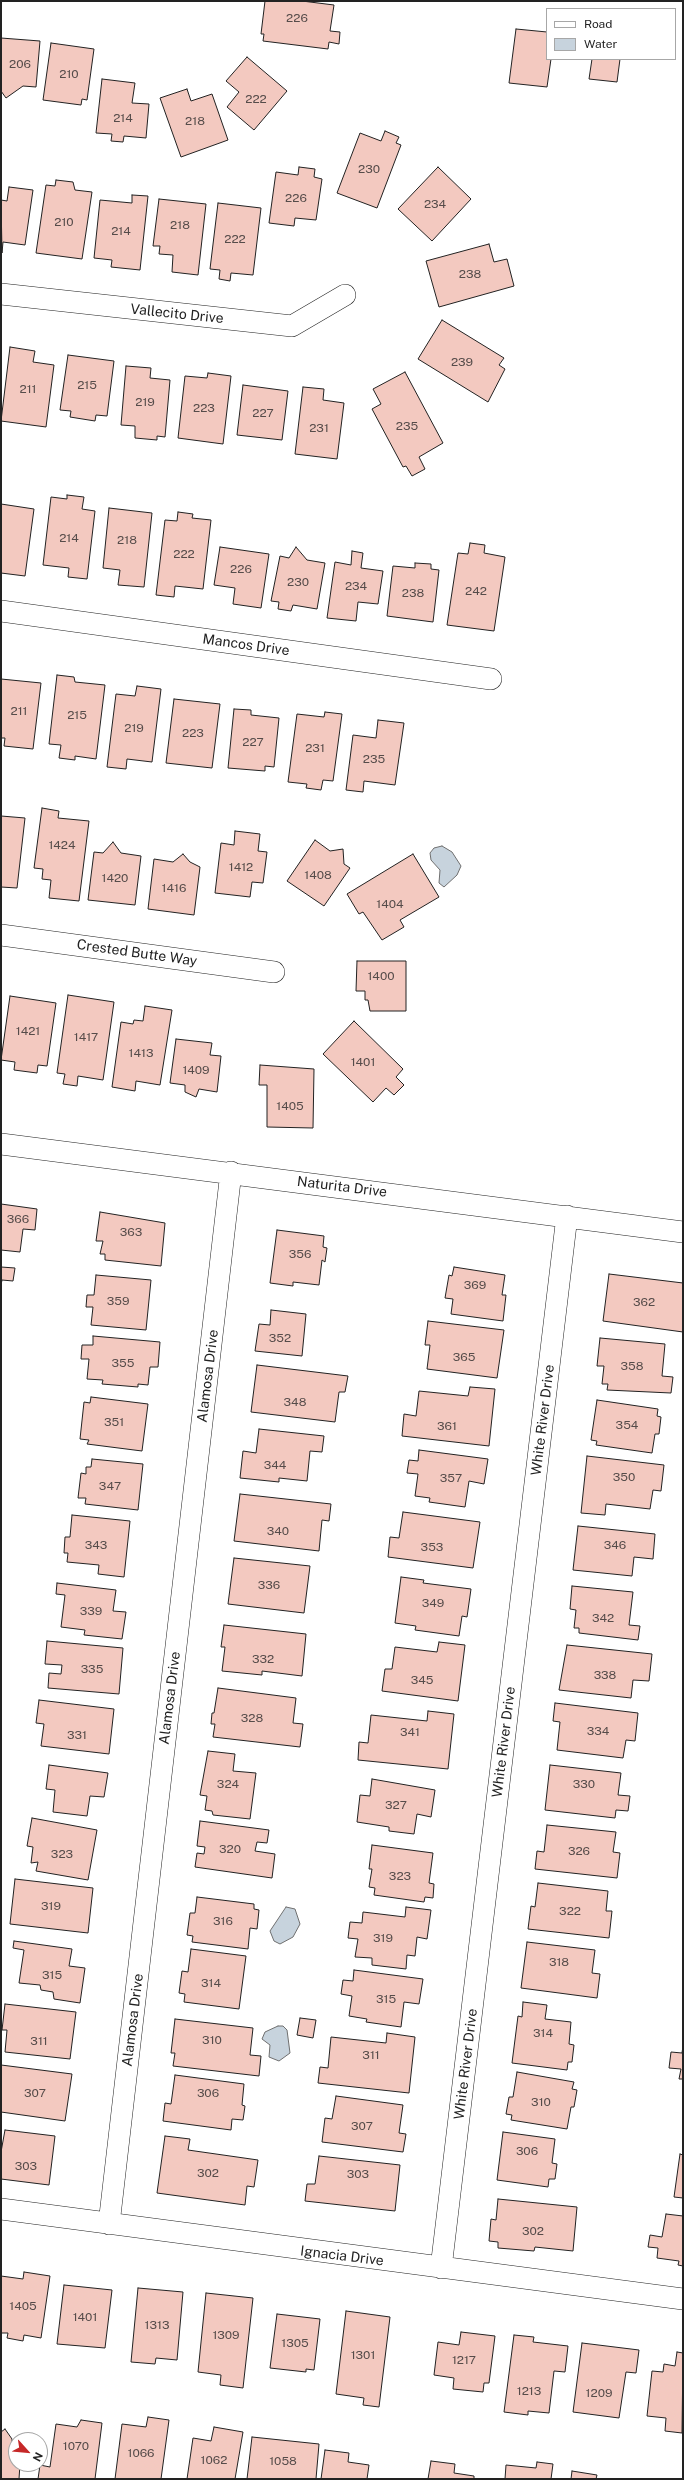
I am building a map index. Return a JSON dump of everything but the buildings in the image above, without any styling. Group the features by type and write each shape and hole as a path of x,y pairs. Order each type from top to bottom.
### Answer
{"street":[{"name":"Vallecito Drive","path":"1,294 292,326 345,295"},
{"name":"Mancos Drive","path":"1,611 491,679"},
{"name":"Crested Butte Way","path":"1,934 274,972"},
{"name":"Naturita Drive","path":"1,1144 231,1172 683,1232"},
{"name":"Alamosa Drive","path":"109,2224 231,1172"},
{"name":"White River Drive","path":"441,2268 567,1216"},
{"name":"Ignacia Drive","path":"1,2209 683,2299"}],"water":[{"path":"442,846 452,852 461,866 457,875 444,887 439,883 440,870 431,860 430,853 434,848"},
{"path":"286,1907 295,1909 300,1924 293,1937 280,1944 274,1941 270,1931"},
{"path":"278,2026 283,2026 287,2030 290,2053 279,2061 269,2057 270,2045 262,2039 265,2032"}]}
